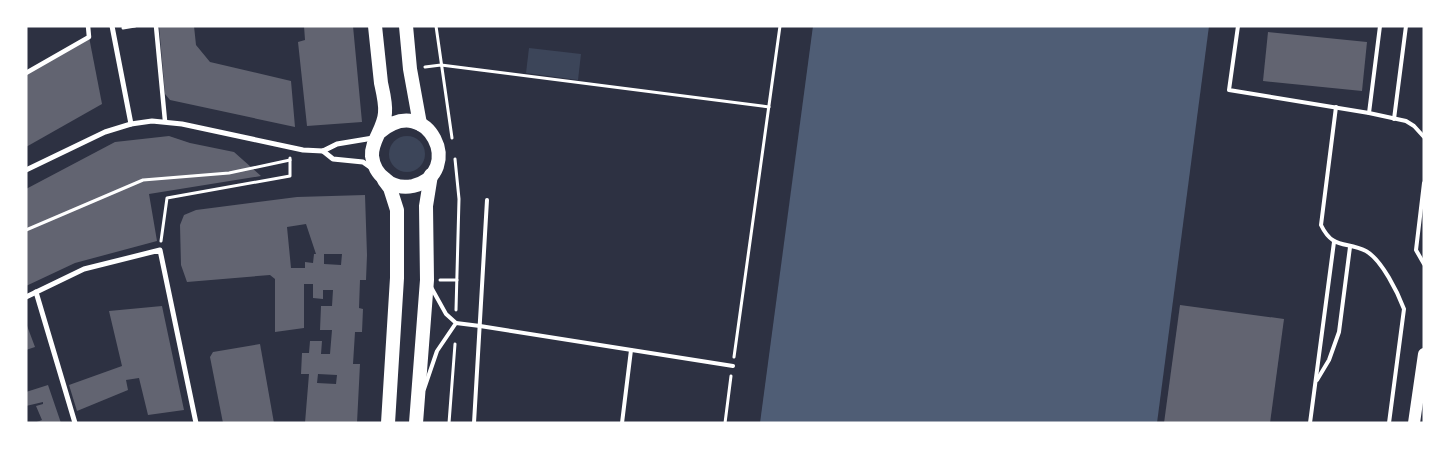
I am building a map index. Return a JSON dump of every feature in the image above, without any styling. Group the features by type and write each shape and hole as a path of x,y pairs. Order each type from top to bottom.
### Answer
{"highway":[{"path":"375,26 385,112 373,148 372,157 381,176 390,188 397,210 397,278 388,423"},
{"path":"406,26 410,69 420,124"},
{"path":"379,134 387,126 403,121 420,124 433,135 439,151 439,160 431,175 425,181 408,187 391,184 381,176"},
{"path":"417,417 427,280 426,206 431,175"}],"main road":[{"path":"1414,423 1424,354"}],"street":[{"path":"26,72 89,37 88,26"},
{"path":"112,26 131,124"},
{"path":"156,26 165,122"},
{"path":"26,170 105,132 131,124 152,121 219,131 303,150 323,151 337,144 366,140 379,134"},
{"path":"323,151 333,159 363,162 381,176"},
{"path":"26,297 84,269 160,250 196,423"},
{"path":"36,292 74,423"}],"lane":[{"path":"1238,26 1229,90 1394,118 1406,121 1414,126 1424,137"},
{"path":"1369,113 1380,26"},
{"path":"1394,118 1406,26"},
{"path":"1336,107 1321,225 1325,233 1334,242 1366,251 1379,263 1401,300 1404,309 1390,423"},
{"path":"1424,183 1416,250 1424,264"},
{"path":"474,423 487,200"},
{"path":"1310,423 1334,242"},
{"path":"1316,382 1329,360 1339,332 1350,247"},
{"path":"427,280 446,314 456,323 733,366"},
{"path":"417,417 437,352 456,323"},
{"path":"622,423 631,350"}],"path":[{"path":"436,26 452,142"},
{"path":"725,423 780,26"},
{"path":"410,69 442,65 769,106"},
{"path":"160,250 167,198 290,176 290,148"},
{"path":"449,423 456,323 459,199 454,151"},
{"path":"26,230 143,180 230,173 290,160"}],"shaded area":[{"path":"813,26 1209,26 1157,423 760,423"},
{"path":"529,48 581,54 578,80 526,73"},
{"path":"407,136 420,141 425,154 420,167 407,172 394,167 389,154 394,141"}],"building":[{"path":"159,26 194,26 196,45 210,62 291,81 295,127 170,100 165,94"},
{"path":"304,26 353,26 362,122 307,126 298,42 305,40"},
{"path":"1268,32 1367,42 1362,91 1263,81"},
{"path":"89,37 102,104 26,147 26,73"},
{"path":"169,136 190,143 234,152 261,176 149,194 157,241 75,263 26,286 26,189 115,142"},
{"path":"365,195 366,280 360,280 359,308 363,309 362,332 355,332 353,364 360,364 357,423 305,423 309,374 301,374 302,353 309,353 310,341 322,341 321,354 330,354 332,330 320,330 321,306 332,306 333,290 323,290 323,299 313,298 313,284 304,284 304,328 275,332 275,279 270,275 187,282 181,265 180,225 184,215 196,210 297,197","holes":["306,224 316,254 314,254 313,263 305,262 305,268 291,268 287,227","324,254 342,254 341,265 324,264","318,374 337,375 336,384 317,383"]},
{"path":"1180,305 1284,319 1270,423 1164,423"},
{"path":"162,306 184,410 148,415 139,378 126,380 128,390 77,411 69,385 122,366 109,311"},
{"path":"26,323 35,347 26,350"},
{"path":"260,344 274,423 223,423 210,357 213,352"},
{"path":"48,385 61,423 34,423 42,420 36,406 43,404 43,402 26,406 26,392"}]}
